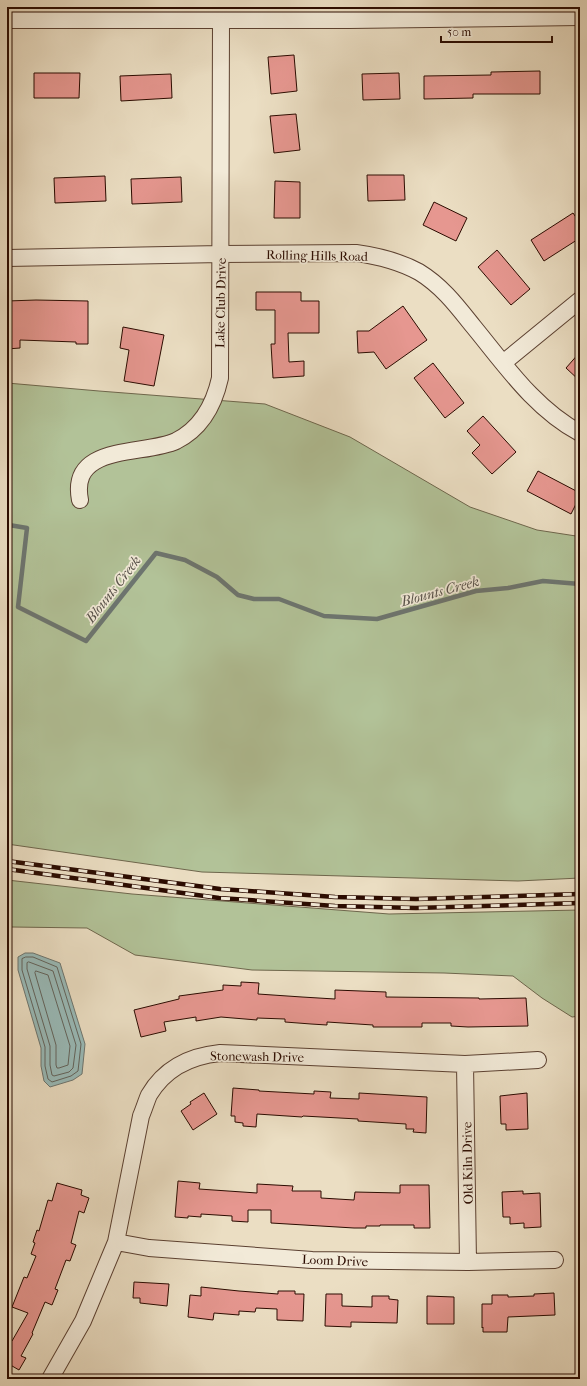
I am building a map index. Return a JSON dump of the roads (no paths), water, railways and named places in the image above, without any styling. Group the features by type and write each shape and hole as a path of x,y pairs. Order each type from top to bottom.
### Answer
{"street":[{"path":"7,20 73,14 221,20 350,13 580,17"},
{"name":"Lake Club Drive","path":"80,500 79,487 81,477 86,469 96,460 106,456 176,441 200,423 210,410 217,394 220,378 221,20"},
{"name":"Rolling Hills Road","path":"7,258 356,253 376,256 398,262 420,273 436,284 451,298 520,385 552,415 568,427 580,433"},
{"path":"503,363 580,300"},
{"name":"Stonewash Drive","path":"50,1379 83,1321 116,1242 141,1116 149,1096 160,1080 172,1069 183,1062 204,1054 220,1053 465,1064 538,1060"},
{"name":"Old Kiln Drive","path":"465,1064 468,1262"},
{"name":"Loom Drive","path":"116,1242 149,1248 312,1260 468,1262 555,1260"}],"water":[{"path":"25,953 33,953 60,963 85,1044 82,1074 73,1080 50,1087 44,1081 41,1066 41,1048 18,970 18,957"}],"waterway":[{"name":"Blounts Creek","path":"7,521 9,525 27,528 18,607 86,641 156,553 185,560 217,577 238,595 254,599 279,599 324,616 377,619 476,591 508,588 543,581 580,584"}],"railway":[{"path":"7,861 220,889 335,897 416,899 580,894"},
{"path":"7,869 219,898 335,906 416,908 580,903"}]}
